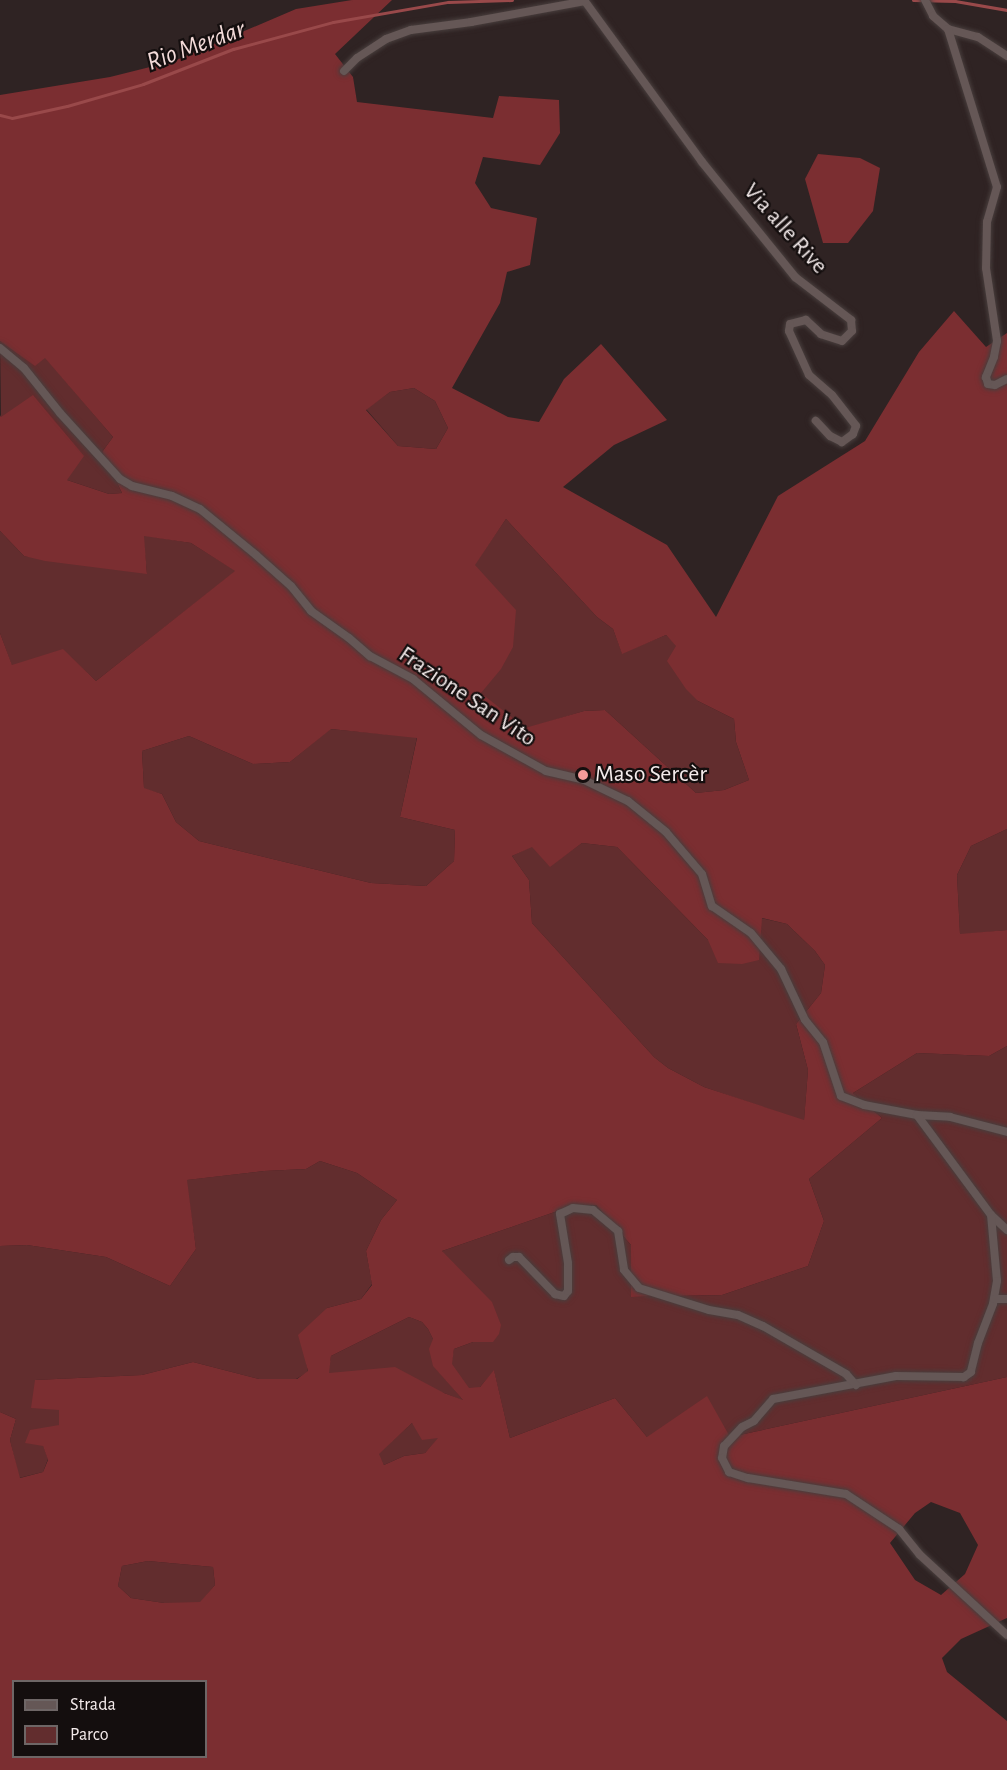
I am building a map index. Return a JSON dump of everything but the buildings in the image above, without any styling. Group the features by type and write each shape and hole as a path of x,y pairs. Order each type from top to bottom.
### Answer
{"street":[{"path":"344,71 357,58 386,39 411,30 471,22 584,0"},
{"name":"Via alle Rive","path":"584,0 702,162 795,277 851,320 852,330 842,341 821,334 806,320 790,324 789,331 809,375 832,394 856,426 852,434 842,442 830,436 816,421"},
{"path":"926,2 933,16 948,28 978,37 1007,56"},
{"path":"948,28 997,187 987,222 986,268 997,341 994,357 986,377 988,384 995,385 1007,379"},
{"name":"Frazione San Vito","path":"0,348 24,368 111,471 132,486 172,496 200,509 256,555 297,593 311,611 370,656 413,679 481,735 546,771 582,779 628,801 666,832 702,874 712,906 751,933 781,969 805,1020 823,1042 841,1096 864,1105 917,1115"},
{"path":"917,1115 950,1117 1007,1132"},
{"path":"917,1115 991,1215 1007,1230"},
{"path":"509,1260 519,1257 555,1294 564,1296 568,1292 568,1263 560,1214 573,1208 593,1210 618,1231 624,1270 639,1288 709,1310 738,1315 763,1326 846,1374 856,1385"},
{"path":"991,1215 997,1281 994,1299 971,1372 964,1377 896,1376 773,1399 754,1421 742,1426 724,1446 722,1458 729,1472 846,1494 899,1529 920,1555 1007,1635"},
{"path":"994,1299 1007,1299"}],"green space":[{"path":"0,341 45,357 113,437 102,452 122,493 109,494 67,480 1,417"},
{"path":"414,388 435,401 448,428 436,449 398,446 366,409 390,392"},
{"path":"506,519 597,617 613,629 622,653 666,635 677,646 698,701 734,719 736,742 749,780 724,790 696,793 605,710 584,711 525,729 480,693 474,565"},
{"path":"0,531 24,556 147,573 143,535 191,543 236,571 96,681 63,650 12,666 0,633"},
{"path":"330,729 417,737 400,817 455,830 454,861 426,886 371,883 199,841 176,822 162,794 144,789 142,751 189,736 253,764 290,762"},
{"path":"1007,829 1007,930 960,935 957,875 971,846"},
{"path":"582,843 617,847 708,940 761,918 787,924 815,951 825,965 821,993 796,1024 808,1070 804,1121 704,1087 668,1068 654,1057 532,923 529,880 512,856 532,846 550,866"},
{"path":"1007,1046 1007,1377 730,1437 647,1437 615,1398 510,1438 494,1371 479,1388 468,1388 451,1364 454,1349 473,1342 493,1341 442,1251 569,1207 596,1205 631,1245 631,1297 722,1295 808,1266 824,1221 809,1179 882,1118 853,1093 917,1053 989,1056"},
{"path":"320,1161 357,1173 397,1200 381,1220 366,1251 372,1284 361,1299 327,1308 305,1355 308,1372 296,1379 259,1379 193,1362 142,1375 35,1380 59,1410 59,1425 43,1445 48,1459 43,1472 19,1478 10,1440 16,1419 0,1412 0,1246 27,1245 106,1257 170,1286 196,1249 186,1180 264,1171 306,1169"},
{"path":"409,1317 422,1322 428,1329 433,1339 433,1365 464,1401 444,1393 328,1373 331,1356"},
{"path":"412,1423 439,1438 425,1453 404,1456 384,1465 378,1454"},
{"path":"148,1561 213,1567 215,1585 200,1603 164,1603 131,1598 118,1586 122,1566"}],"shaded area":[{"path":"352,0 392,0 335,54 353,77 357,102 493,118 499,96 559,100 560,133 540,165 483,157 475,183 491,208 537,218 530,265 507,272 500,303 452,388 508,417 539,422 564,379 601,344 667,420 614,445 563,487 667,545 716,617 778,496 865,441 919,352 954,311 986,347 1007,333 1007,829 971,846 957,875 960,934 1007,930 1007,1046 989,1056 917,1053 853,1093 882,1118 809,1179 824,1221 808,1266 722,1295 631,1297 631,1245 596,1205 569,1207 442,1251 492,1302 501,1325 499,1334 493,1342 473,1342 454,1349 452,1364 469,1388 480,1387 494,1370 510,1438 615,1398 647,1437 707,1396 730,1437 1007,1377 1007,1618 961,1639 942,1658 947,1672 1007,1721 1007,1770 0,1770 0,1412 16,1419 10,1440 20,1478 43,1472 48,1460 43,1446 25,1443 30,1430 59,1425 59,1410 31,1408 35,1380 142,1375 193,1362 259,1379 297,1379 308,1371 298,1335 327,1308 361,1299 372,1285 366,1251 381,1220 397,1200 357,1173 320,1161 306,1169 264,1171 187,1180 196,1249 170,1286 106,1257 27,1245 0,1246 0,633 12,665 63,649 96,681 235,571 191,543 144,536 147,574 45,561 24,556 0,531 0,415 1,417 33,395 84,456 67,480 109,494 122,493 102,452 113,437 45,358 35,366 0,341 0,95 110,77 174,61 296,9","holes":["414,388 435,401 448,428 436,449 398,446 366,410 390,392","506,519 597,617 613,629 622,654 666,635 676,646 667,661 686,689 698,701 734,719 736,742 749,780 724,790 696,793 605,710 584,711 525,728 481,693 501,669 513,647 516,610 475,565","331,729 417,738 400,817 455,830 454,861 426,886 371,883 199,841 176,822 162,794 144,788 142,751 189,736 253,764 290,762","582,843 617,847 708,940 718,963 742,964 759,960 762,918 787,924 815,951 825,965 821,993 796,1024 808,1070 804,1120 704,1087 668,1068 654,1057 532,923 529,880 512,856 532,847 550,867","409,1317 422,1322 428,1329 433,1339 429,1349 433,1366 463,1400 444,1393 395,1367 329,1373 331,1356","412,1423 422,1440 438,1438 425,1453 404,1456 384,1465 379,1454","931,1502 960,1513 978,1545 965,1574 941,1595 915,1580 890,1543 915,1513","148,1561 213,1567 215,1585 200,1602 164,1603 131,1598 118,1586 122,1566"]},
{"path":"818,154 860,158 880,168 873,211 848,243 823,243 805,179"}],"waterway":[{"name":"Rio Merdar","path":"0,115 12,118 67,106 143,84 233,49 333,22 448,2 512,0"},
{"name":"Rio Merdar","path":"913,0 955,1 1007,10"}],"place":[{"name":"Maso Sercèr","path":"583,775"}]}
